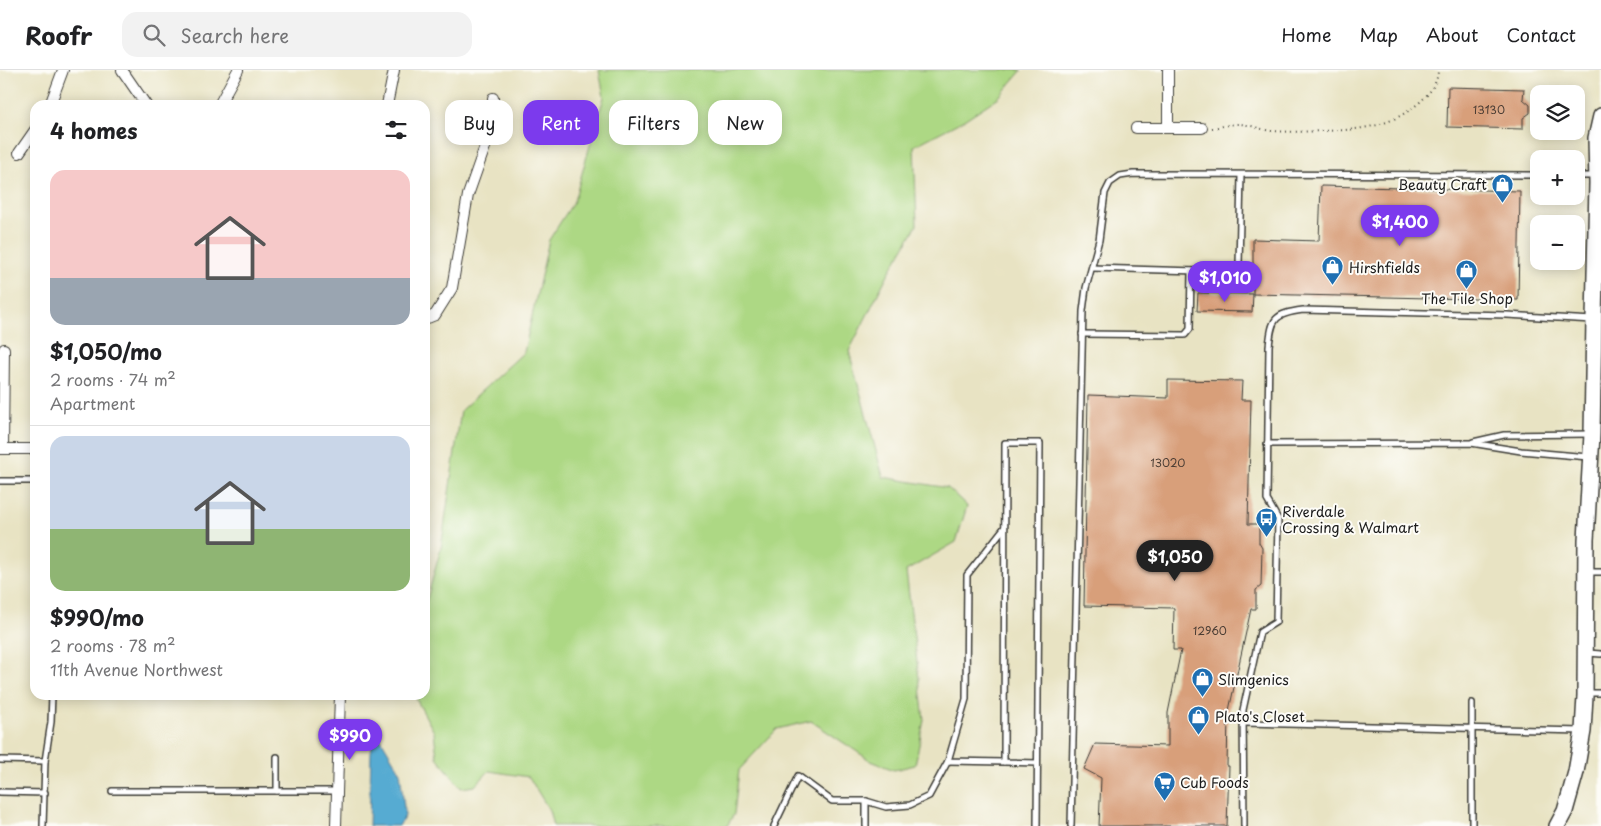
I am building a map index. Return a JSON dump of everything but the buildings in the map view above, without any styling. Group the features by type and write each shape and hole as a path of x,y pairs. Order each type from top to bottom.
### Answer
{"street":[{"path":"52,100 63,70"},
{"path":"122,70 143,100"},
{"path":"222,100 238,70"},
{"path":"388,100 394,70"},
{"path":"1168,70 1168,128"},
{"path":"430,318 435,316 452,288 468,195 492,127 494,98"},
{"path":"1557,826 1565,811 1576,772 1582,731 1585,693 1585,653 1594,572 1599,176 1596,138 1601,116"},
{"path":"1136,128 1202,128"},
{"path":"19,153 30,137"},
{"path":"4,349 1,449 30,450"},
{"path":"336,826 340,700"}],"lane":[{"path":"1071,826 1083,311 1086,288 1099,240 1105,193 1110,183 1120,176 1133,174 1530,176"},
{"path":"1092,268 1232,272 1239,265 1241,174"},
{"path":"1585,176 1599,176"},
{"path":"1082,334 1185,334 1190,329 1192,271"},
{"path":"1244,826 1243,710 1260,632 1276,622 1278,519 1267,500 1267,444 1269,346 1272,326 1279,316 1303,310 1507,315 1598,321"},
{"path":"1471,443 1504,435 1596,434"},
{"path":"1004,762 1005,443 1040,443 1037,826"},
{"path":"1267,444 1471,443 1521,451 1596,458"},
{"path":"0,481 30,481"},
{"path":"774,826 798,776 832,801 866,801 886,807 910,805 929,796 948,761 966,699 967,575 1004,528"},
{"path":"1585,653 1601,654"},
{"path":"1585,693 1601,694"},
{"path":"43,826 45,761 51,722 52,700"},
{"path":"1472,703 1472,826"},
{"path":"1244,724 1582,731"},
{"path":"277,757 277,790"},
{"path":"0,760 45,761"},
{"path":"948,761 1037,763"},
{"path":"112,791 337,790"},
{"path":"0,792 45,793"},
{"path":"866,801 866,826"}],"path":[{"path":"1202,128 1237,124 1273,131 1303,132 1372,128 1391,121 1416,106 1426,97 1436,83 1438,70"}],"green space":[{"path":"599,70 1022,70 999,97 964,120 914,146 917,225 886,278 849,351 883,477 948,488 967,506 956,542 906,571 924,720 915,765 894,770 871,761 811,721 777,729 739,770 734,814 727,826 553,826 549,810 529,777 489,771 475,786 461,788 437,757 434,732 417,700 430,700 430,588 441,548 461,410 524,352 549,240 574,201 590,145 599,145 599,114 604,97"}],"water":[{"path":"375,729 400,771 405,816 399,826 369,826 371,752"}],"place":[{"name":"Beauty Craft","path":"1503,203"},
{"name":"Hirshfields","path":"1333,286"},
{"name":"The Tile Shop","path":"1467,289"},
{"name":"Riverdale Crossing & Walmart","path":"1266,538"},
{"name":"Slimgenics","path":"1202,698"},
{"name":"Plato's Closet","path":"1199,735"},
{"name":"Cub Foods","path":"1164,801"}]}
